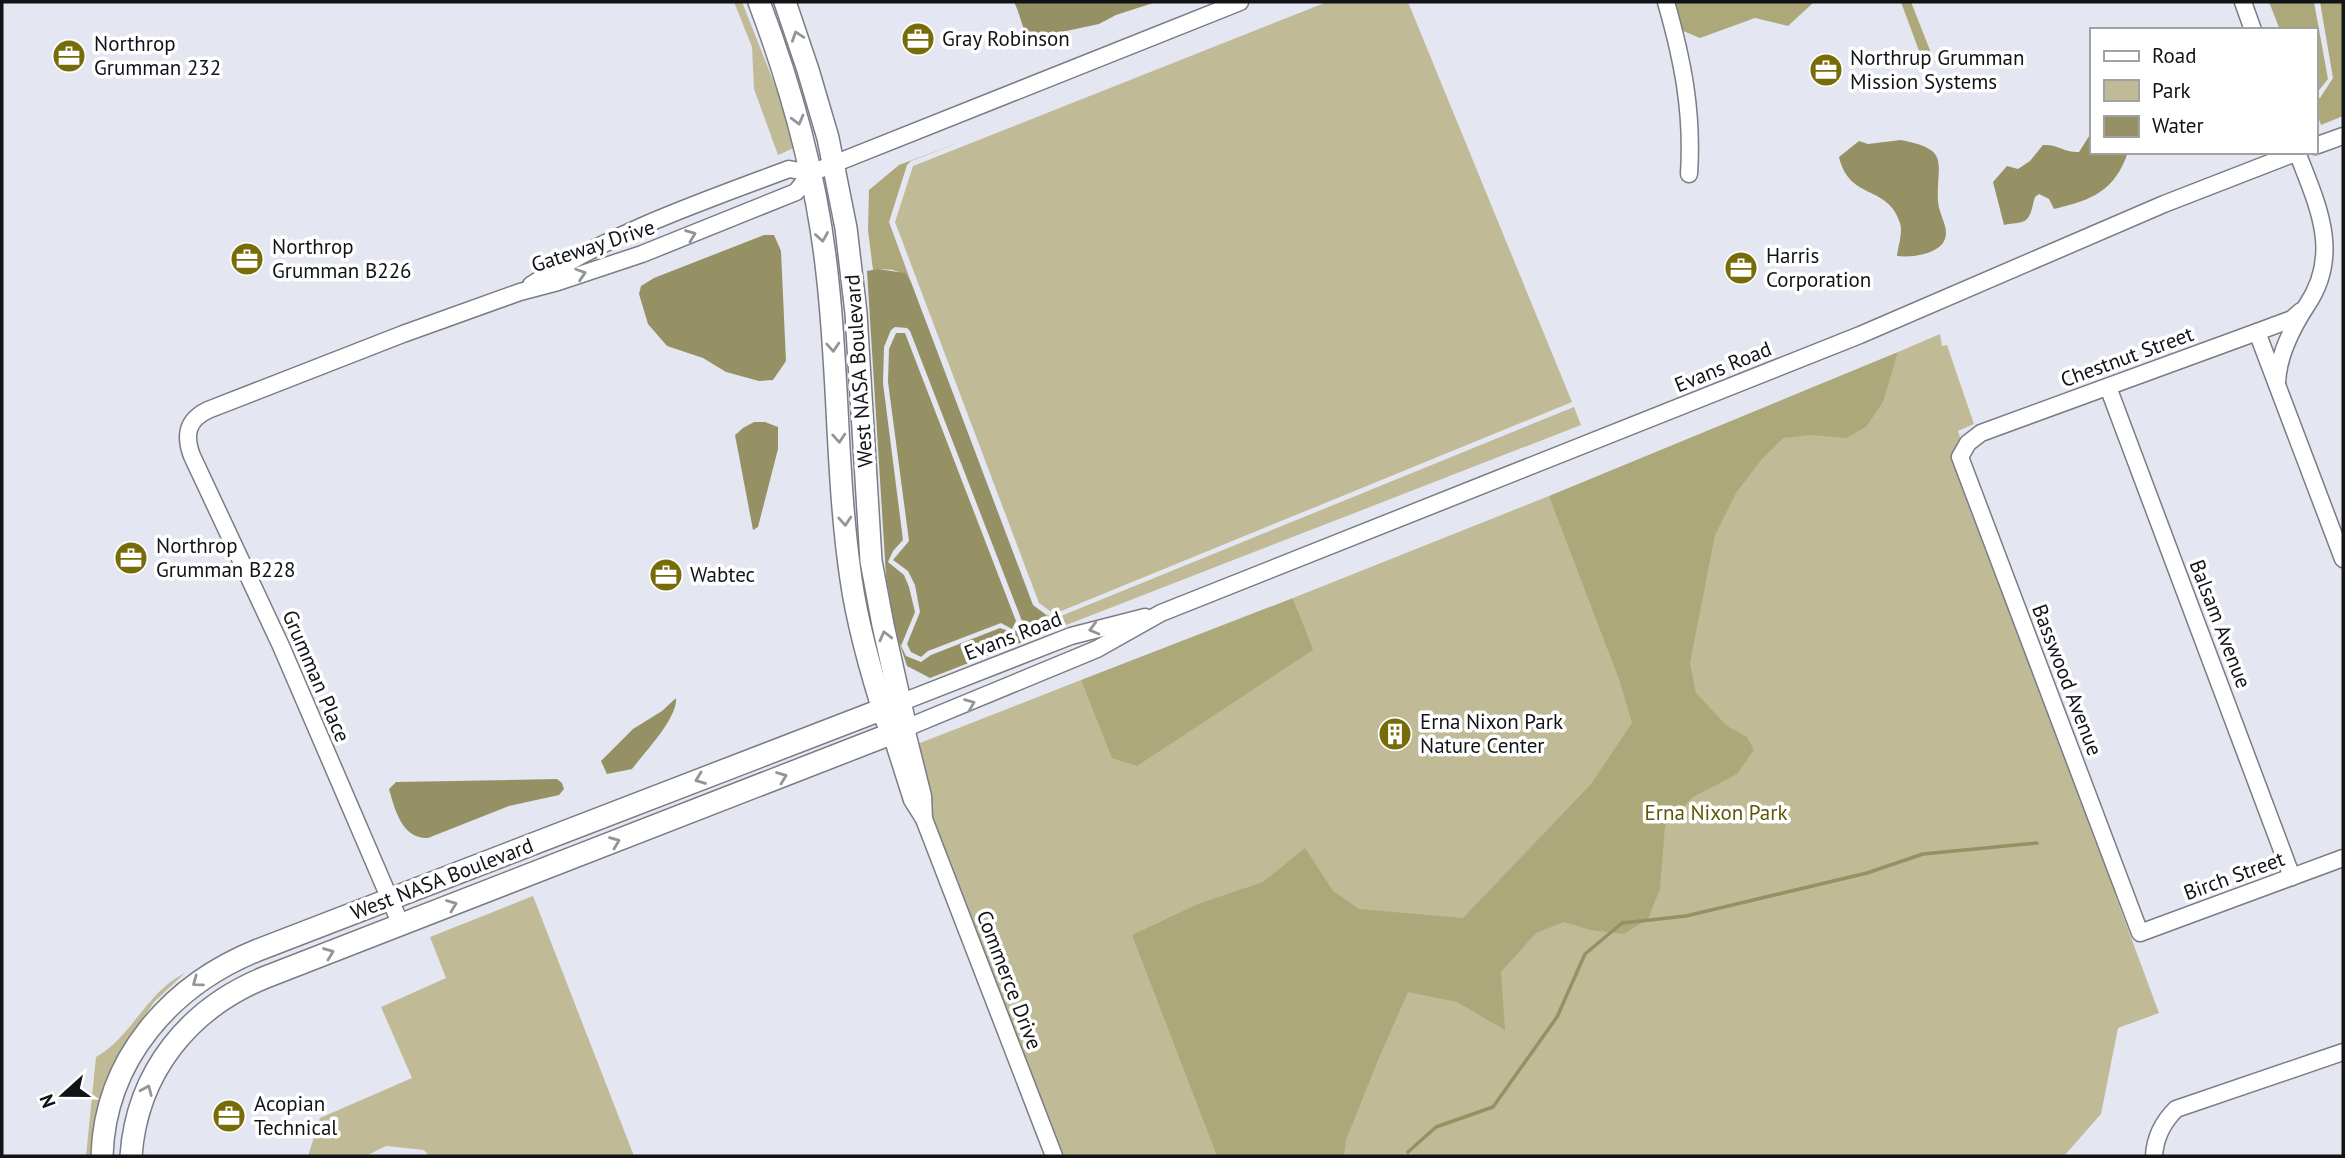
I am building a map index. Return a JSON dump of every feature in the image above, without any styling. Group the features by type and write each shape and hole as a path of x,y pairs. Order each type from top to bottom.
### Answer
{"main road":[{"name":"West NASA Boulevard","path":"759,2 790,94 811,173 830,301 850,570 865,648 892,706"},
{"name":"West NASA Boulevard","path":"131,1156 141,1107 160,1065 196,1019 226,996 266,977 899,732 892,706 871,561 853,286 846,228 834,163 808,70 785,2"},
{"name":"West NASA Boulevard","path":"102,1156 108,1116 121,1076 143,1037 180,996 204,977 235,960 892,706"}],"street":[{"name":"Gateway Drive","path":"520,292 642,254 752,210 796,192 811,173 834,163 1240,2"},
{"path":"1666,2 1686,77 1691,143 1689,174"},
{"path":"2243,2 2252,28"},
{"path":"2317,145 2343,136"},
{"name":"Evans Road","path":"892,706 1071,636 1161,613 1871,330 2164,204 2293,154"},
{"path":"2277,383 2278,367 2301,311 2306,307 2320,279 2325,247 2322,217 2299,154"},
{"name":"Gateway Drive","path":"520,292 575,257 640,227 789,169 811,173"},
{"name":"Grumman Place","path":"401,925 276,635 192,456 188,431 193,420 208,410 402,334 520,292"},
{"name":"Chestnut Street","path":"1968,443 1981,433 2257,332 2292,318 2301,311"},
{"path":"2257,332 2343,559"},
{"name":"Balsam Avenue","path":"2108,387 2292,877"},
{"name":"Basswood Avenue","path":"1968,443 1960,457 2140,933"},
{"name":"Evans Road","path":"899,732 1097,649 1161,613"},
{"name":"Commerce Drive","path":"899,732 912,800 924,819 1054,1156"},
{"name":"Birch Street","path":"2140,933 2343,858"},
{"path":"2154,1156 2164,1120 2176,1109 2343,1052"}],"green space":[{"path":"734,2 742,2 786,113 796,147 778,155 754,89 752,47"},
{"path":"1327,2 1408,2 1572,402 1054,614 1039,603 895,222 913,166"},
{"name":"Erna Nixon Park","path":"1940,334 1942,346 1947,345 1974,424 1958,431 1961,440 1959,442 2116,897 2159,1013 2118,1028 2101,1114 2064,1156 1061,1156 932,821 915,745 1081,680 1086,692 1298,610 1293,598 1549,496 1554,508 1893,367 1898,352"},
{"path":"1574,407 1581,425 1056,629 1045,614 1056,618"},
{"path":"533,896 634,1156 429,1156 424,1150 386,1146 366,1156 308,1156 320,1118 412,1078 381,1007 446,978 430,937"},
{"path":"185,973 154,1002 121,1052 95,1117 91,1156 86,1156 96,1057 120,1038 160,991"}],"shaded area":[{"path":"1673,2 1814,2 1788,26 1755,18 1700,38 1681,30"},
{"path":"1901,2 1911,2 1935,63 1919,51"},
{"path":"2269,2 2314,2 2328,79 2317,93 2317,28 2279,28"},
{"path":"2320,2 2343,2 2343,116 2321,125 2317,114 2317,99 2333,78"},
{"path":"971,138 911,161 907,165 889,222 911,282 894,270 873,270 868,230 869,190 899,165"},
{"path":"1898,352 1883,402 1866,427 1846,438 1811,435 1783,438 1762,459 1736,493 1715,535 1690,663 1696,693 1727,726 1747,737 1754,750 1737,774 1693,797 1665,826 1660,889 1648,919 1624,934 1591,930 1564,922 1536,933 1501,972 1505,1030 1457,1002 1408,992 1346,1140 1344,1156 1217,1156 1132,935 1198,904 1263,882 1305,848 1333,891 1359,909 1463,918 1591,784 1632,723 1620,682 1549,496"},
{"path":"1293,598 1313,650 1137,766 1112,758 1081,680"}],"water":[{"path":"1014,2 1156,2 1116,15 1099,24 1029,39"},
{"path":"2090,135 2090,154 2127,154 2116,176 2100,192 2080,202 2054,209 2049,199 2039,194 2025,220 2004,225 1993,182 2007,166 2018,169 2030,161 2043,145 2079,152"},
{"path":"1901,140 1928,148 1935,153 1939,167 1938,202 1946,229 1945,240 1940,246 1927,253 1911,256 1897,256 1901,227 1894,211 1887,202 1851,180 1839,157 1859,141 1868,144"},
{"path":"764,235 774,235 781,251 786,361 773,380 759,381 726,372 703,358 667,346 648,324 639,294 641,286 654,278"},
{"path":"878,269 905,273 911,282 1033,605 1045,614 1056,629 930,678 907,666 895,630 886,576 867,271","holes":["895,327 907,328 1022,621 1014,633 1000,628 931,655 921,662 906,656 901,646 915,612 904,575 888,562 903,540 883,383 884,347 891,330"]},
{"path":"896,333 905,333 1016,621 1012,629 1001,623 928,651 921,657 911,652 907,644 920,612 915,585 908,571 893,560 909,541 888,382 889,349"},
{"path":"754,422 765,422 778,427 778,449 758,527 753,530 735,435"},
{"path":"676,698 672,715 666,725 632,769 607,774 601,761 633,729 662,711"},
{"path":"557,779 564,789 559,795 509,806 428,838 412,834 401,822 389,789 396,782"}],"waterway":[{"path":"1408,1152 1436,1127 1493,1107 1557,1017 1585,954 1622,923 1686,916 1867,873 1923,854 2037,843"}],"place":[{"name":"Gray Robinson","path":"918,39"},
{"name":"Northrop Grumman 232","path":"69,56"},
{"name":"Northrup Grumman Mission Systems","path":"1826,70"},
{"name":"Northrop Grumman B226","path":"247,259"},
{"name":"Harris Corporation","path":"1741,268"},
{"name":"Northrop Grumman B228","path":"131,558"},
{"name":"Wabtec","path":"666,575"},
{"name":"Erna Nixon Park Nature Center","path":"1395,734"},
{"name":"Acopian Technical","path":"229,1116"}]}
